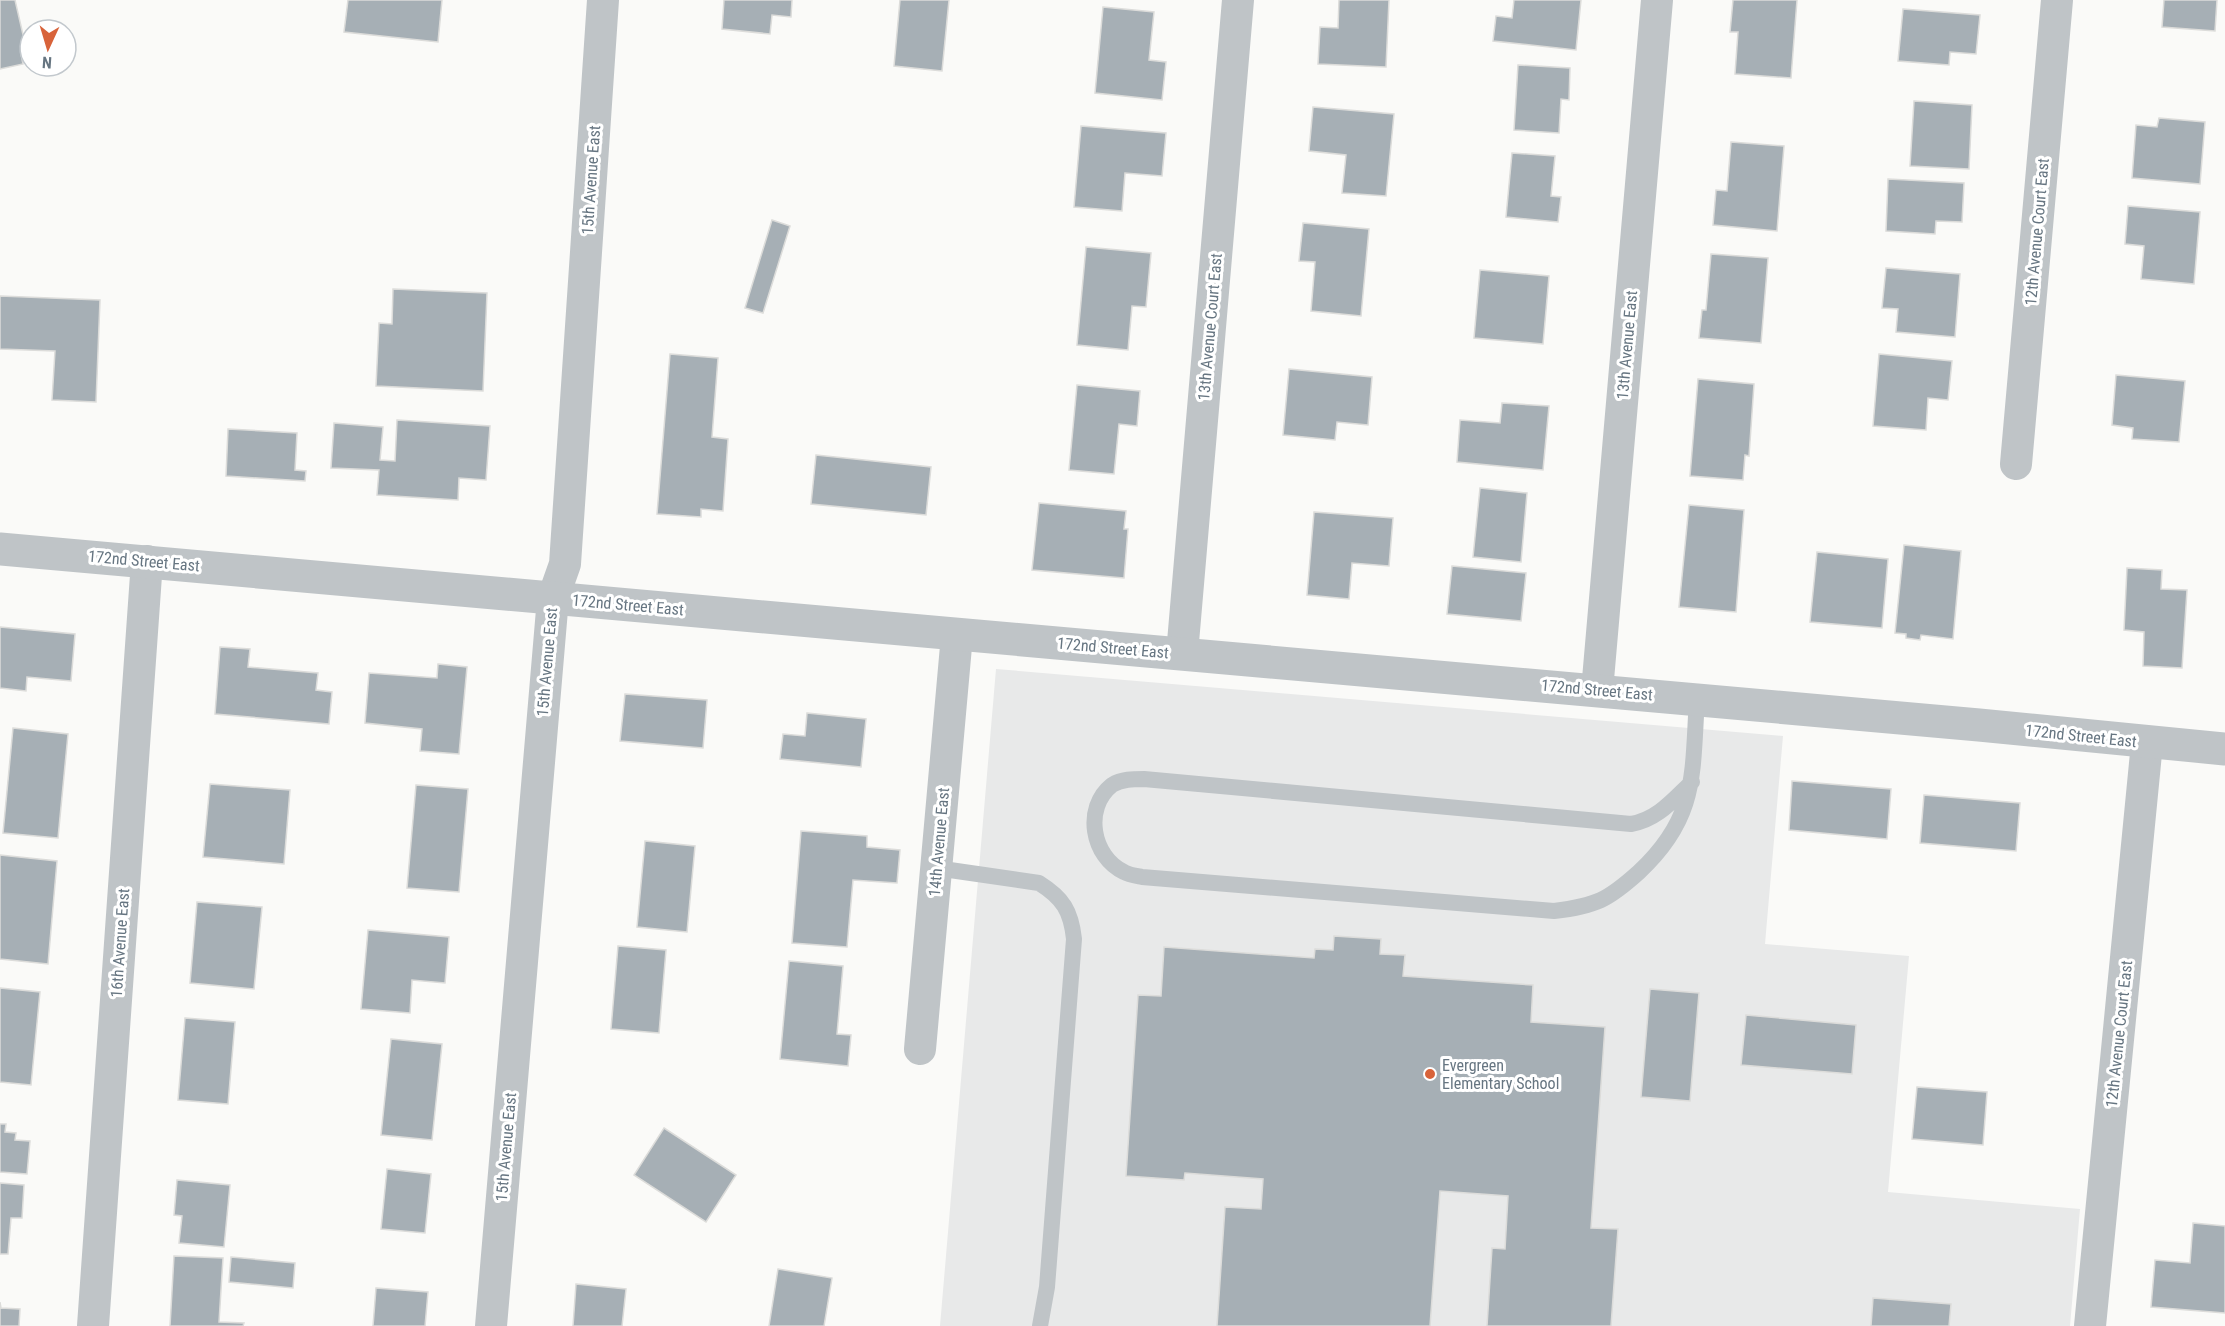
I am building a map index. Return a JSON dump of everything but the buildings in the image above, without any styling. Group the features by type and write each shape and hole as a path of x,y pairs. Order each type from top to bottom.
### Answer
{"street":[{"name":"15th Avenue East","path":"491,1326 552,598 566,564 603,0"},
{"name":"13th Avenue Court East","path":"1182,654 1238,0"},
{"name":"13th Avenue East","path":"1597,691 1657,0"},
{"name":"12th Avenue Court East","path":"2016,464 2057,0"},
{"name":"172nd Street East","path":"0,549 1697,699 2225,749"},
{"name":"16th Avenue East","path":"93,1326 147,561"},
{"name":"14th Avenue East","path":"920,1049 957,635"},
{"name":"12th Avenue Court East","path":"2090,1326 2147,743"}],"lane":[{"path":"1692,782 1656,816 1644,822 1631,824 1156,780 1125,780 1113,784 1102,795 1095,813 1094,832 1099,849 1110,861 1123,872 1142,877 1554,911 1581,908 1603,901 1628,882 1657,855 1675,831 1685,810 1692,782 1697,699"},
{"path":"936,868 1039,883 1054,892 1065,906 1072,921 1074,939 1048,1275 1040,1326"}],"shaded area":[{"name":"Evergreen Elementary School","path":"996,669 1783,736 1765,944 1909,956 1888,1192 2080,1209 2070,1326 940,1326"}],"place":[{"name":"Evergreen Elementary School","path":"1430,1074"}]}
